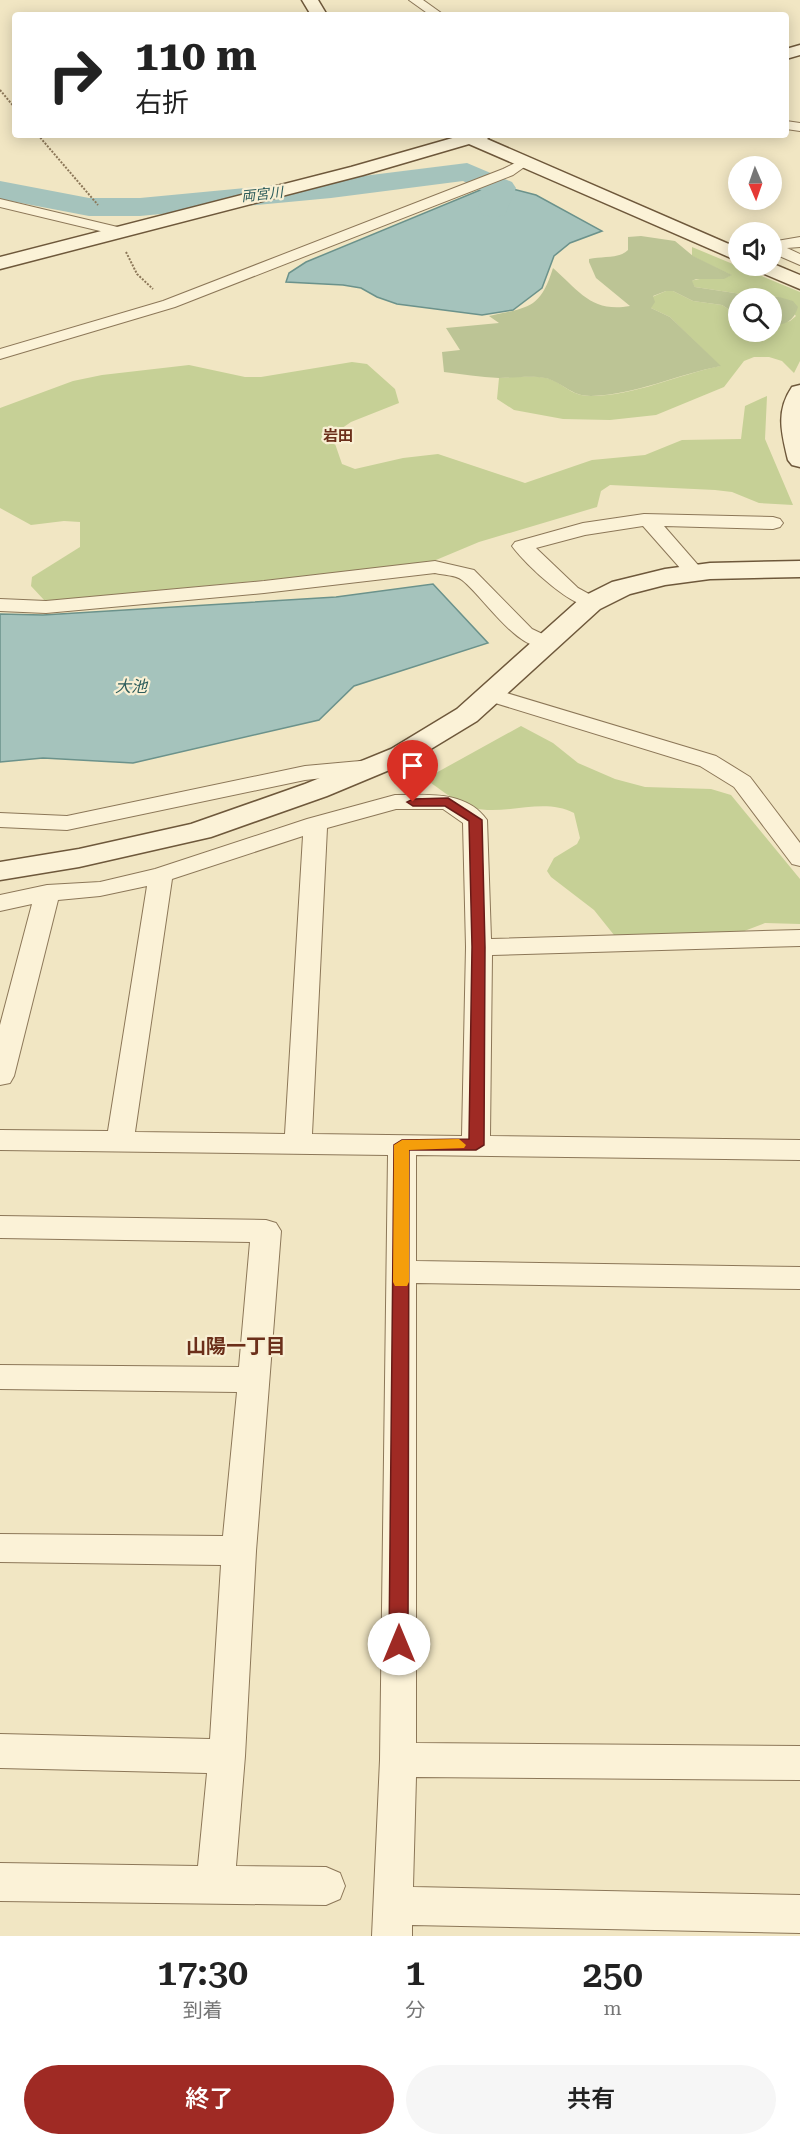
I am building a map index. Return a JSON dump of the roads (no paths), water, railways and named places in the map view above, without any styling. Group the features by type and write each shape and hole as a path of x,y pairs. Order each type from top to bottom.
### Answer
{"street":[{"path":"415,0 433,12"},
{"path":"0,263 357,171 464,138"},
{"path":"475,138 524,163 728,251"},
{"path":"0,354 169,304 508,172 524,163"},
{"path":"0,203 121,232"},
{"path":"800,242 776,244 782,252 800,260"},
{"path":"782,275 800,283"},
{"path":"800,392 791,424 800,460"},
{"path":"648,520 695,573"},
{"path":"591,603 571,592 522,546 583,529 648,520 773,523"},
{"path":"0,605 45,607 264,587 435,567 467,574 525,633 546,644"},
{"path":"0,872 79,858 200,831 316,790 401,755 466,715 591,603 621,588 665,577 695,573 800,569"},
{"path":"490,694 708,761 742,782 800,859"},
{"path":"0,820 67,824 305,773 371,767"},
{"path":"0,903 47,893 100,889 161,875 315,824 395,802 448,802 476,820 479,947 476,1145"},
{"path":"298,1143 315,824"},
{"path":"120,1141 161,875"},
{"path":"0,1076 47,893"},
{"path":"479,947 800,938"},
{"path":"0,1140 800,1150"},
{"path":"402,1145 398,1760 392,1921 800,1914"},
{"path":"0,1227 266,1231 252,1380 227,1756 215,1885"},
{"path":"401,1272 800,1278"},
{"path":"0,1377 252,1380"},
{"path":"0,1548 239,1551"},
{"path":"0,1751 227,1756"},
{"path":"398,1760 800,1763"},
{"path":"0,1882 326,1886"}],"water":[{"path":"485,188 509,188 536,195 602,231 570,243 554,256 542,288 513,310 482,315 397,304 361,288 286,282 289,273 306,262"},
{"name":"大池","path":"433,584 488,643 354,686 319,720 133,763 43,758 0,762 0,614 43,615 336,597"}],"waterway":[{"name":"両宮川","path":"0,190 89,207 140,207 331,189 467,172 501,188 494,208"}],"district":[{"name":"岩田","path":"338,436"},
{"name":"山陽一丁目","path":"236,1346"}]}
